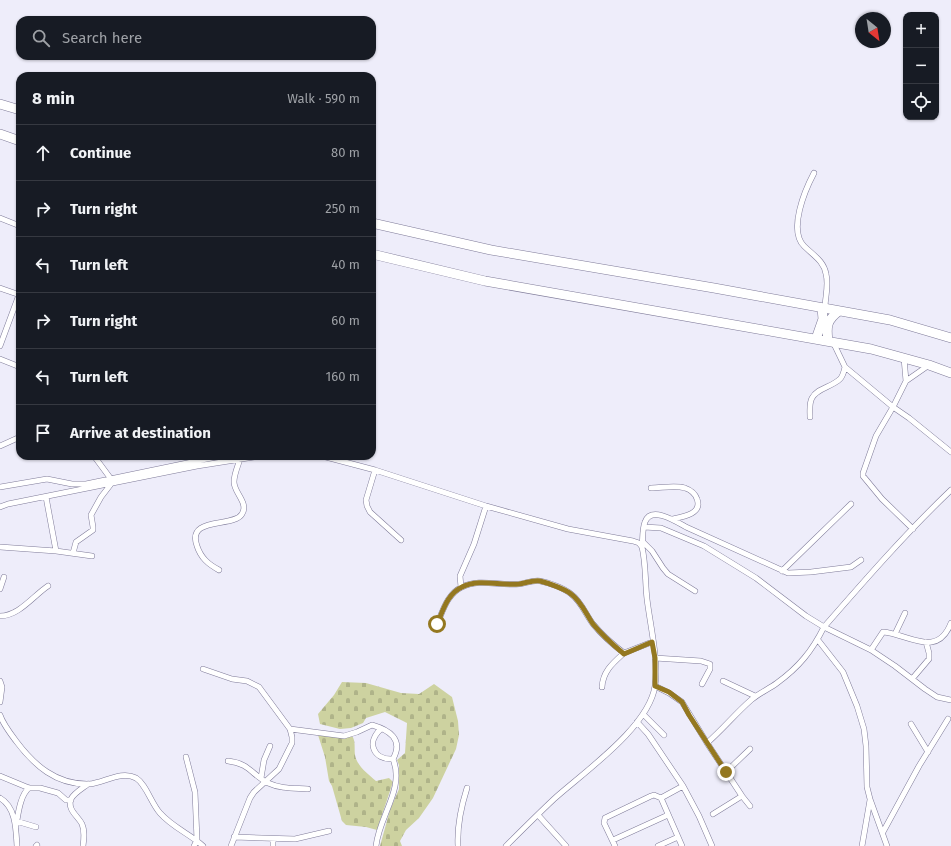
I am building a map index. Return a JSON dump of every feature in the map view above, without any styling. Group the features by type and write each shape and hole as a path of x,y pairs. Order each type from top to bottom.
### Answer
{"highway":[{"path":"0,104 16,109"},
{"path":"0,134 16,140"},
{"path":"376,224 491,250 890,320 951,338"},
{"path":"376,255 485,281 871,349 929,365 951,373"},
{"path":"816,339 823,319 824,308"},
{"path":"831,342 827,327 829,321 839,311"}],"street":[{"path":"814,173 800,206 798,231 799,240 822,262 826,274 824,308"},
{"path":"0,218 16,224"},
{"path":"0,288 16,293"},
{"path":"0,346 16,304"},
{"path":"831,342 845,367 892,407 909,418 951,452"},
{"path":"904,358 906,381"},
{"path":"0,359 16,365"},
{"path":"913,529 882,499 863,476 863,473 876,436 906,381 929,365"},
{"path":"810,417 812,397 841,378 845,367"},
{"path":"0,446 16,439"},
{"path":"97,460 111,481"},
{"path":"0,507 203,460"},
{"path":"0,487 48,479 79,484 111,481 224,460"},
{"path":"219,570 204,560 195,541 198,532 202,528 235,518 240,516 242,513 244,508 243,504 234,482 239,460"},
{"path":"337,460 375,470 486,506 568,529 643,544 655,555 668,574 695,591"},
{"path":"375,470 366,500 367,506 370,512 401,540"},
{"path":"73,553 76,542 93,530 94,527 91,515 111,481"},
{"path":"651,488 679,487 691,491 695,495 698,501 698,507 694,512 672,519"},
{"path":"708,743 755,696 776,684 798,665 818,640 824,627 913,529 951,490"},
{"path":"46,497 56,551"},
{"path":"782,571 851,504"},
{"path":"461,587 460,576 474,544 486,506"},
{"path":"506,846 621,739 637,722 649,703 655,686 655,658 652,642 643,544 644,527 647,518 658,515 672,519 686,527 782,571 792,573 851,567 861,560"},
{"path":"644,527 661,528 704,546 756,578 806,616 824,627 871,650 937,697 951,700"},
{"path":"0,547 56,551 92,556"},
{"path":"0,589 4,576"},
{"path":"437,624 446,602 452,594 461,587 477,582 513,584 541,581 572,594 600,632 609,642 624,654"},
{"path":"0,616 8,616 15,613 48,586"},
{"path":"894,634 904,613"},
{"path":"871,650 883,632 915,641 933,642 943,637 951,623"},
{"path":"818,640 843,672 857,706 864,729 867,757 867,787 887,846"},
{"path":"602,686 602,679 606,672 624,654 652,642"},
{"path":"912,679 929,659 926,642"},
{"path":"655,658 701,661 710,664 710,669 702,684"},
{"path":"204,669 232,679 247,681 259,687 290,728 292,737 290,749 279,769 254,792 250,798 231,846"},
{"path":"0,681 2,687 0,702"},
{"path":"723,681 755,696"},
{"path":"655,686 669,692 682,702 726,772 750,806"},
{"path":"643,714 664,735"},
{"path":"0,715 11,735 24,752 46,772 73,783 88,784 116,776 128,775 135,777 141,782 155,807 161,814 171,824 197,840 203,846"},
{"path":"883,832 948,718"},
{"path":"637,722 648,734 683,786 699,816 712,846"},
{"path":"911,724 928,752"},
{"path":"290,728 344,736 372,725 387,731 396,740 397,747 393,758"},
{"path":"381,729 373,740 375,752 380,757 386,759 393,758"},
{"path":"261,778 264,760 270,746"},
{"path":"726,772 750,749"},
{"path":"186,757 195,792 197,840 194,846"},
{"path":"376,846 397,780 396,765 393,758"},
{"path":"228,761 241,764 266,782 281,788 308,789"},
{"path":"0,776 29,788 40,788 58,793 66,800 71,800"},
{"path":"83,846 84,829 72,811 71,800 74,795 88,784"},
{"path":"661,798 683,786"},
{"path":"17,846 16,824 22,798 24,793 29,788"},
{"path":"458,846 462,804 467,788"},
{"path":"615,846 604,823 605,818 654,795 661,798 682,846"},
{"path":"713,814 742,796"},
{"path":"0,798 10,808 16,824"},
{"path":"862,846 870,799"},
{"path":"538,815 566,846"},
{"path":"613,840 668,815"},
{"path":"16,824 36,827"},
{"path":"234,837 273,839 302,838 329,831"},
{"path":"658,846 678,837"},
{"path":"273,839 273,846"}],"green space":[{"path":"342,682 366,683 401,693 419,694 434,684 452,697 458,721 459,735 456,749 433,798 419,818 406,830 400,841 402,846 380,846 390,810 399,789 399,765 397,760 405,753 407,723 385,712 366,718 363,723 351,728 340,729 320,724 318,714 334,695"},
{"path":"318,735 340,738 352,736 354,740 356,759 363,770 376,781 389,778 393,782 377,830 366,827 346,825 342,821 332,786 329,781 325,757"}],"route":[{"path":"437,624 446,602 452,594 461,587 477,582 521,584 541,581 565,590 572,594 593,624 609,642 624,654 652,642 655,658 655,686 669,692 682,702 726,772"}]}
